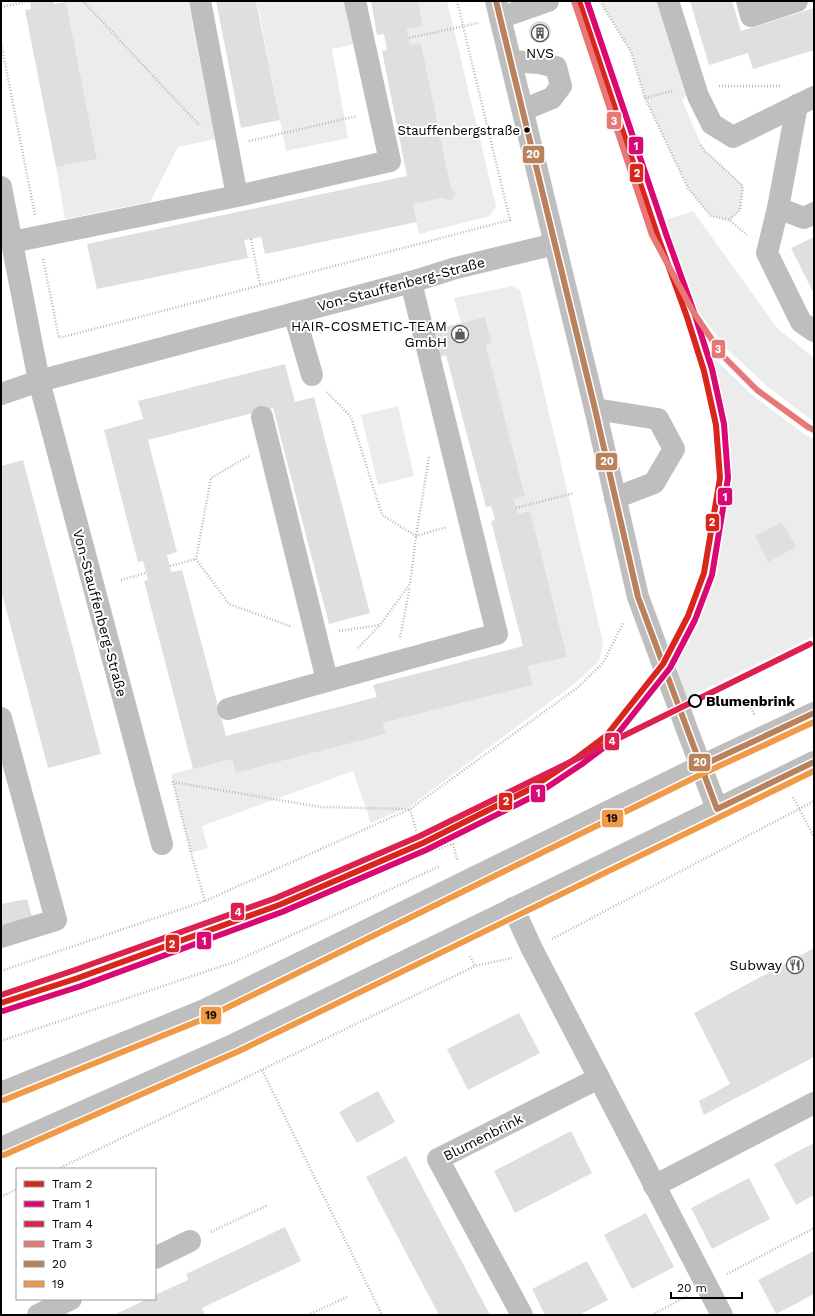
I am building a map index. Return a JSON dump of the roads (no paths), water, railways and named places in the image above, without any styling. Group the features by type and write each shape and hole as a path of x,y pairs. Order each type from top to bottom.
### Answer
{"street":[{"path":"200,1 237,196"},
{"path":"12,242 237,196 390,161 355,1"},
{"path":"548,1 498,10 595,409 638,597 717,809"},
{"path":"668,1 698,96 712,124 733,137 806,101"},
{"path":"747,1 751,16 797,1"},
{"path":"511,61 539,63 556,67 561,86 552,98 523,110"},
{"path":"806,101 767,253 810,323"},
{"name":"Von-Stauffenberg-Straße","path":"1,187 39,381 162,844"},
{"path":"778,208 804,218 814,213"},
{"name":"Von-Stauffenberg-Straße","path":"1,394 39,381 411,282 456,268 555,244"},
{"path":"228,709 327,680 395,663 498,634 411,282"},
{"path":"294,313 312,375"},
{"path":"595,409 658,419 674,449 654,483 615,498"},
{"path":"262,418 327,680"},
{"path":"1,1093 202,1011 701,766 814,713"},
{"path":"1,718 56,920 1,937"},
{"path":"1,1148 235,1044 814,762"},
{"path":"513,908 532,949 722,1315"},
{"name":"Blumenbrink","path":"522,1315 438,1159 599,1078"},
{"path":"654,1186 814,1103"},
{"path":"156,1258 190,1241"},
{"path":"38,1315 69,1300"}],"tram line":[{"name":"3","path":"574,1 652,235 694,313 723,356 757,390 814,430"},
{"name":"2","path":"1,1003 78,978 279,905 423,843 530,789 578,757 606,736 663,664 688,616 704,573 720,478 716,425 704,371 687,317 658,237 579,1"},
{"name":"1","path":"3,1011 81,986 282,912 426,850 534,796 582,764 611,742 670,668 695,620 712,575 728,478 724,424 712,369 695,315 587,1"},
{"name":"4","path":"1,995 276,898 420,836 810,644"}],"place":[{"name":"NVS","path":"540,33"},
{"name":"Stauffenbergstraße","path":"527,130"},
{"name":"HAIR-COSMETIC-TEAM GmbH","path":"460,334"},
{"name":"Blumenbrink","path":"695,701"},
{"name":"Subway","path":"795,965"}]}
